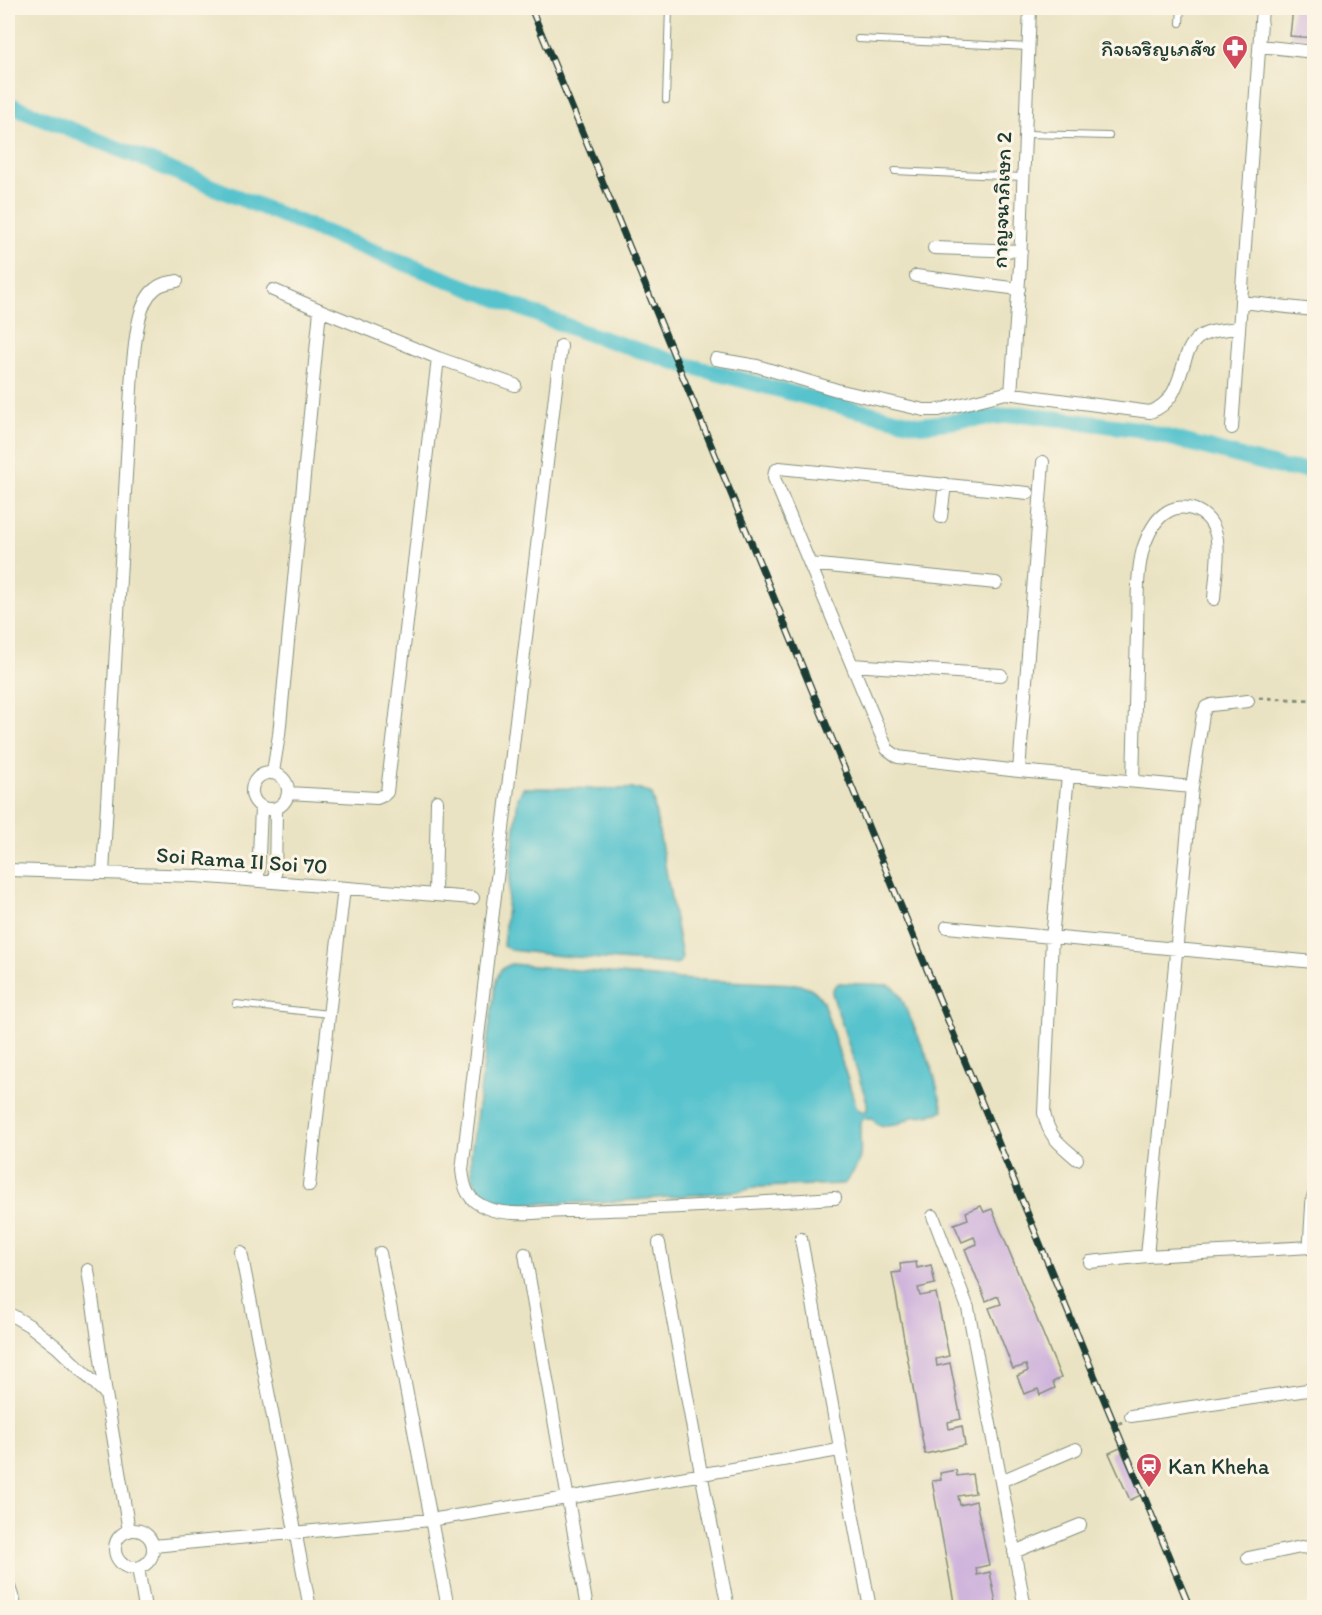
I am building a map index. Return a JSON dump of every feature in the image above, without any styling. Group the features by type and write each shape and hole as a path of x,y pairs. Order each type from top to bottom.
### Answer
{"street":[{"name":"กาญจนาภิเษก 2","path":"1011,394 1021,251 1030,8"},
{"path":"1232,428 1237,328 1242,302 1262,8"},
{"path":"1260,46 1314,52"},
{"path":"934,248 1021,251"},
{"path":"916,276 1019,290"},
{"path":"103,873 135,342 146,299 154,289 177,281"},
{"path":"273,290 438,358 515,385"},
{"path":"1242,302 1314,310"},
{"path":"273,772 279,735 320,309"},
{"path":"716,359 757,366 837,390 924,410 939,410 999,394 1011,394 1150,412 1165,402 1176,387 1189,352 1198,338 1208,333 1237,328"},
{"path":"561,346 462,1170 464,1190 472,1201 486,1208 513,1212 602,1210 835,1198"},
{"path":"288,793 377,798 387,792 438,358"},
{"path":"1019,771 1043,462"},
{"path":"1028,493 779,468 775,471 774,478 887,749 898,757 1192,787"},
{"path":"941,517 945,484"},
{"path":"1132,781 1139,573 1146,538 1164,513 1190,507 1211,523 1217,540 1215,599"},
{"path":"810,564 996,583"},
{"path":"852,665 1000,675"},
{"path":"1147,1256 1192,787 1203,714 1206,707 1249,699"},
{"path":"273,772 286,782 288,793 285,802 271,809 261,807 254,799 252,788 261,774 273,772"},
{"path":"1068,776 1052,938 1044,1113 1047,1127 1054,1139 1077,1159"},
{"path":"435,893 437,801"},
{"path":"258,880 261,807"},
{"path":"275,882 276,808"},
{"name":"Soi Rama II Soi 70","path":"8,870 258,880 435,893 472,898"},
{"path":"309,1185 344,888"},
{"path":"946,927 1314,962"},
{"path":"1090,1262 1147,1256 1313,1247 1314,1198"},
{"path":"933,1216 968,1308 1025,1608"},
{"path":"801,1239 870,1608"},
{"path":"659,1243 728,1608"},
{"path":"241,1252 310,1608"},
{"path":"380,1253 448,1608"},
{"path":"525,1254 587,1608"},
{"path":"88,1270 129,1531"},
{"path":"8,1313 30,1326 57,1347 106,1394"},
{"path":"1131,1416 1314,1389"},
{"path":"1001,1481 1076,1449"},
{"path":"153,1546 430,1520 839,1450"},
{"path":"1014,1552 1080,1525"},
{"path":"129,1531 144,1533 153,1546 150,1559 138,1568 123,1564 119,1561 115,1551 117,1541 129,1531"},
{"path":"1248,1558 1301,1547 1310,1548 1314,1554"},
{"path":"138,1568 145,1608"},
{"path":"9,1587 16,1608"}],"lane":[{"path":"666,100 669,8"},
{"path":"1180,23 1181,8"},
{"path":"858,39 1029,47"},
{"path":"1024,134 1109,136"},
{"path":"895,171 1023,177"},
{"path":"236,1004 329,1014"}],"path":[{"path":"1249,699 1314,700"}],"water":[{"path":"523,788 640,789 652,794 682,958 680,962 675,964 562,956 511,950 503,946 518,798"},
{"path":"511,964 674,979 795,984 809,987 818,994 823,1002 857,1109 864,1112 867,1110 867,1102 832,993 834,987 839,983 889,985 895,988 901,997 932,1068 943,1110 938,1113 912,1117 896,1125 885,1126 877,1124 872,1118 864,1118 860,1123 859,1161 844,1184 759,1187 740,1191 610,1202 509,1204 498,1201 483,1193 474,1182 471,1154 496,981 501,969"}],"building":[{"path":"1293,8 1314,8 1314,38 1290,36"},
{"path":"981,1206 984,1212 992,1209 1061,1378 1053,1382 1055,1388 1040,1395 1038,1389 1024,1394 1017,1376 1028,1371 1026,1365 1013,1369 989,1308 1001,1304 998,1296 986,1301 965,1249 977,1244 974,1237 962,1242 954,1224 968,1219 966,1212"},
{"path":"916,1262 917,1268 931,1265 935,1284 918,1288 920,1296 936,1293 949,1356 936,1359 937,1366 950,1363 961,1419 948,1422 949,1429 962,1426 965,1445 925,1454 892,1273 901,1272 900,1264"},
{"path":"1120,1448 1141,1495 1130,1500 1109,1453"},
{"path":"956,1470 957,1476 972,1474 975,1493 958,1496 960,1505 976,1501 989,1565 976,1568 977,1575 990,1572 997,1608 955,1608 932,1481 941,1480 940,1473"}],"waterway":[{"path":"8,104 321,231 580,331 678,363 921,425 1021,414 1137,429 1283,468 1314,470"}],"railway":[{"path":"531,8 1190,1608"}],"place":[{"name":"กิจเจริญเภสัช","path":"1235,71"},
{"name":"Kan Kheha","path":"1149,1489"}]}
